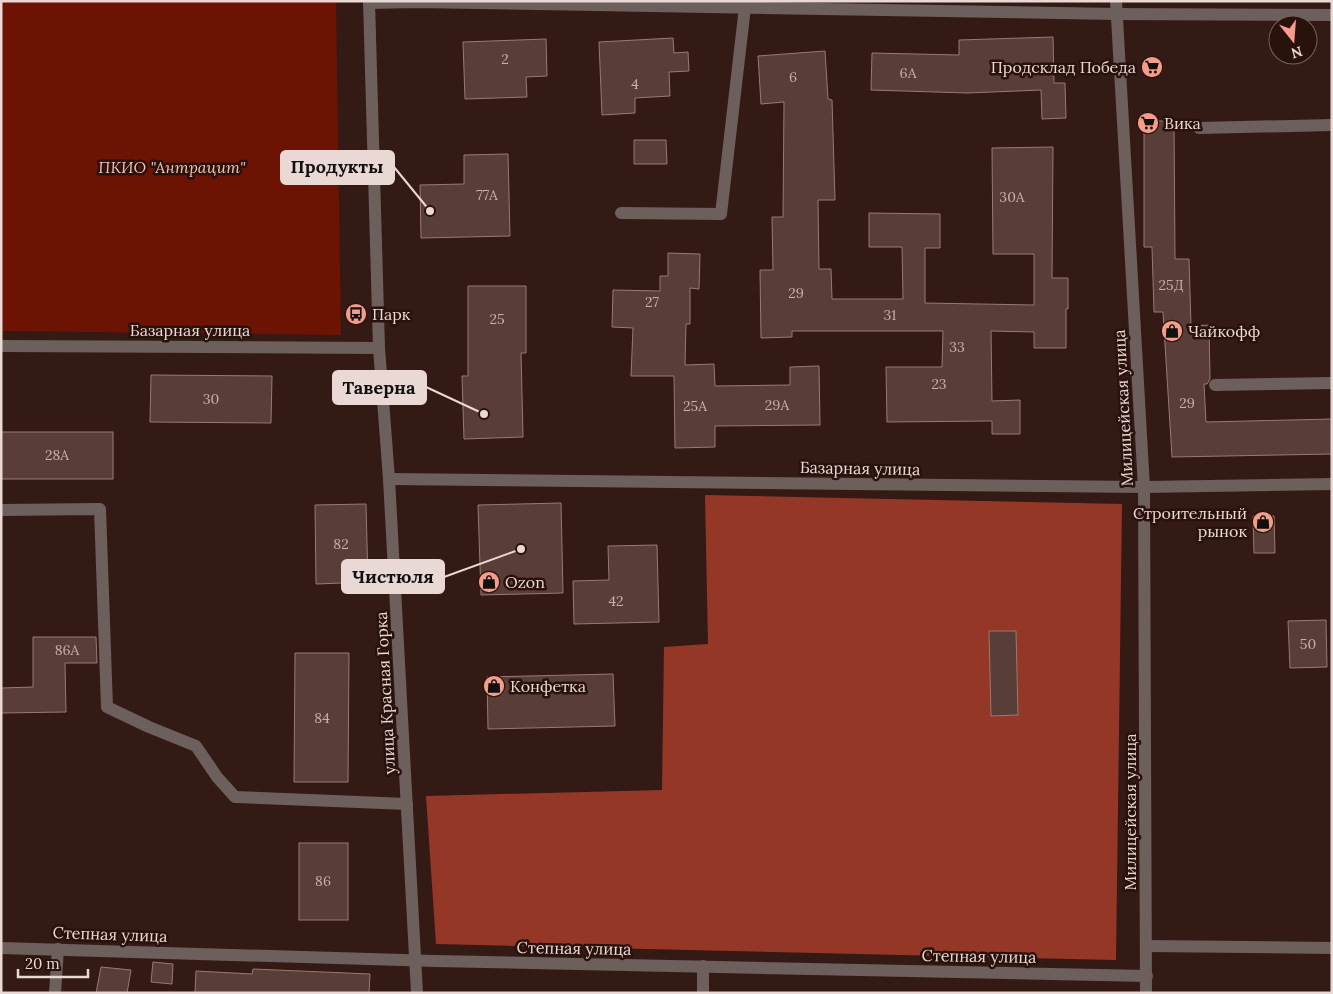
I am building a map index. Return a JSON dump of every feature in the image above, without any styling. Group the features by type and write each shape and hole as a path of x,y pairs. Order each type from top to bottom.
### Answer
{"street":[{"path":"369,2 745,7 1116,8 1332,15"},
{"name":"улица Красная Горка","path":"369,2 380,348 418,993"},
{"path":"621,213 721,214 745,7"},
{"name":"Милицейская улица","path":"1116,8 1144,487 1146,993"},
{"path":"1199,128 1332,125"},
{"name":"Базарная улица","path":"1,346 380,348"},
{"path":"1215,385 1332,383"},
{"name":"Базарная улица","path":"389,479 1144,487 1332,484"},
{"path":"1,510 100,509 107,707 196,746 217,777 235,797 407,804"},
{"path":"1147,946 1332,948"},
{"name":"Степная улица","path":"1,948 417,960 1147,976"},
{"path":"55,993 58,949"},
{"path":"704,966 704,993"}],"green space":[{"name":"ПКИО \"Антрацит\"","path":"1,1 336,1 341,335 1,331"}],"shaded area":[{"path":"705,495 1122,504 1116,960 436,944 426,796 662,790 664,647 708,644"}],"building":[{"path":"1053,37 1054,83 1065,83 1066,118 1042,119 1041,90 968,93 871,90 872,53 959,55 959,40"},
{"path":"673,38 674,53 688,52 689,71 669,72 670,96 635,98 635,113 602,115 599,42"},
{"path":"546,39 547,76 526,77 527,97 465,99 463,42"},
{"path":"825,51 828,99 832,100 835,200 818,200 819,269 831,269 832,299 903,299 902,247 869,247 869,213 940,214 940,248 925,248 925,303 1034,305 1034,254 993,254 992,148 1053,147 1052,278 1068,278 1066,348 1034,348 1034,332 991,331 992,401 1020,400 1020,434 992,434 992,421 887,422 886,367 942,367 943,331 792,331 792,337 761,338 760,270 773,270 772,217 783,217 784,102 761,104 758,56"},
{"path":"1144,121 1174,121 1175,259 1189,259 1191,326 1209,325 1210,379 1207,384 1204,384 1206,422 1332,419 1332,454 1172,457 1163,312 1154,312 1152,247 1144,247"},
{"path":"634,140 666,140 667,164 634,164"},
{"path":"508,154 510,236 421,238 420,185 464,184 464,155"},
{"path":"668,253 700,254 699,289 690,288 690,324 686,324 685,365 714,364 715,386 790,385 790,367 819,366 820,425 715,426 715,447 675,448 674,376 631,376 633,328 612,327 613,290 660,291 660,276 668,276"},
{"path":"468,286 526,286 526,353 521,353 523,437 464,439 462,376 468,376"},
{"path":"151,375 272,376 271,423 150,422"},
{"path":"1,432 113,432 113,479 1,479"},
{"path":"561,503 563,593 481,595 478,505"},
{"path":"366,504 368,582 316,584 315,505"},
{"path":"1253,516 1274,516 1275,553 1254,553"},
{"path":"657,545 659,622 574,624 573,581 609,580 608,546"},
{"path":"1326,620 1327,667 1290,668 1288,621"},
{"path":"989,631 1016,631 1018,715 991,716"},
{"path":"33,637 96,637 97,663 65,663 66,712 1,713 1,688 33,687"},
{"path":"295,653 349,653 348,782 294,782"},
{"path":"613,674 615,726 488,729 487,677"},
{"path":"299,843 348,843 348,920 299,920"},
{"path":"153,962 173,964 172,984 151,982"},
{"path":"101,967 131,970 127,993 96,993"},
{"path":"253,969 370,974 369,993 195,993 196,971 252,974"}],"place":[{"name":"Продсклад Победа","path":"1152,67"},
{"name":"Вика","path":"1148,123"},
{"name":"Продукты","path":"430,211"},
{"name":"Парк","path":"356,314"},
{"name":"Чайкофф","path":"1172,331"},
{"name":"Таверна","path":"484,414"},
{"name":"Строительный рынок","path":"1263,522"},
{"name":"Чистюля","path":"521,549"},
{"name":"Ozon","path":"489,582"},
{"name":"Конфетка","path":"494,686"}]}
